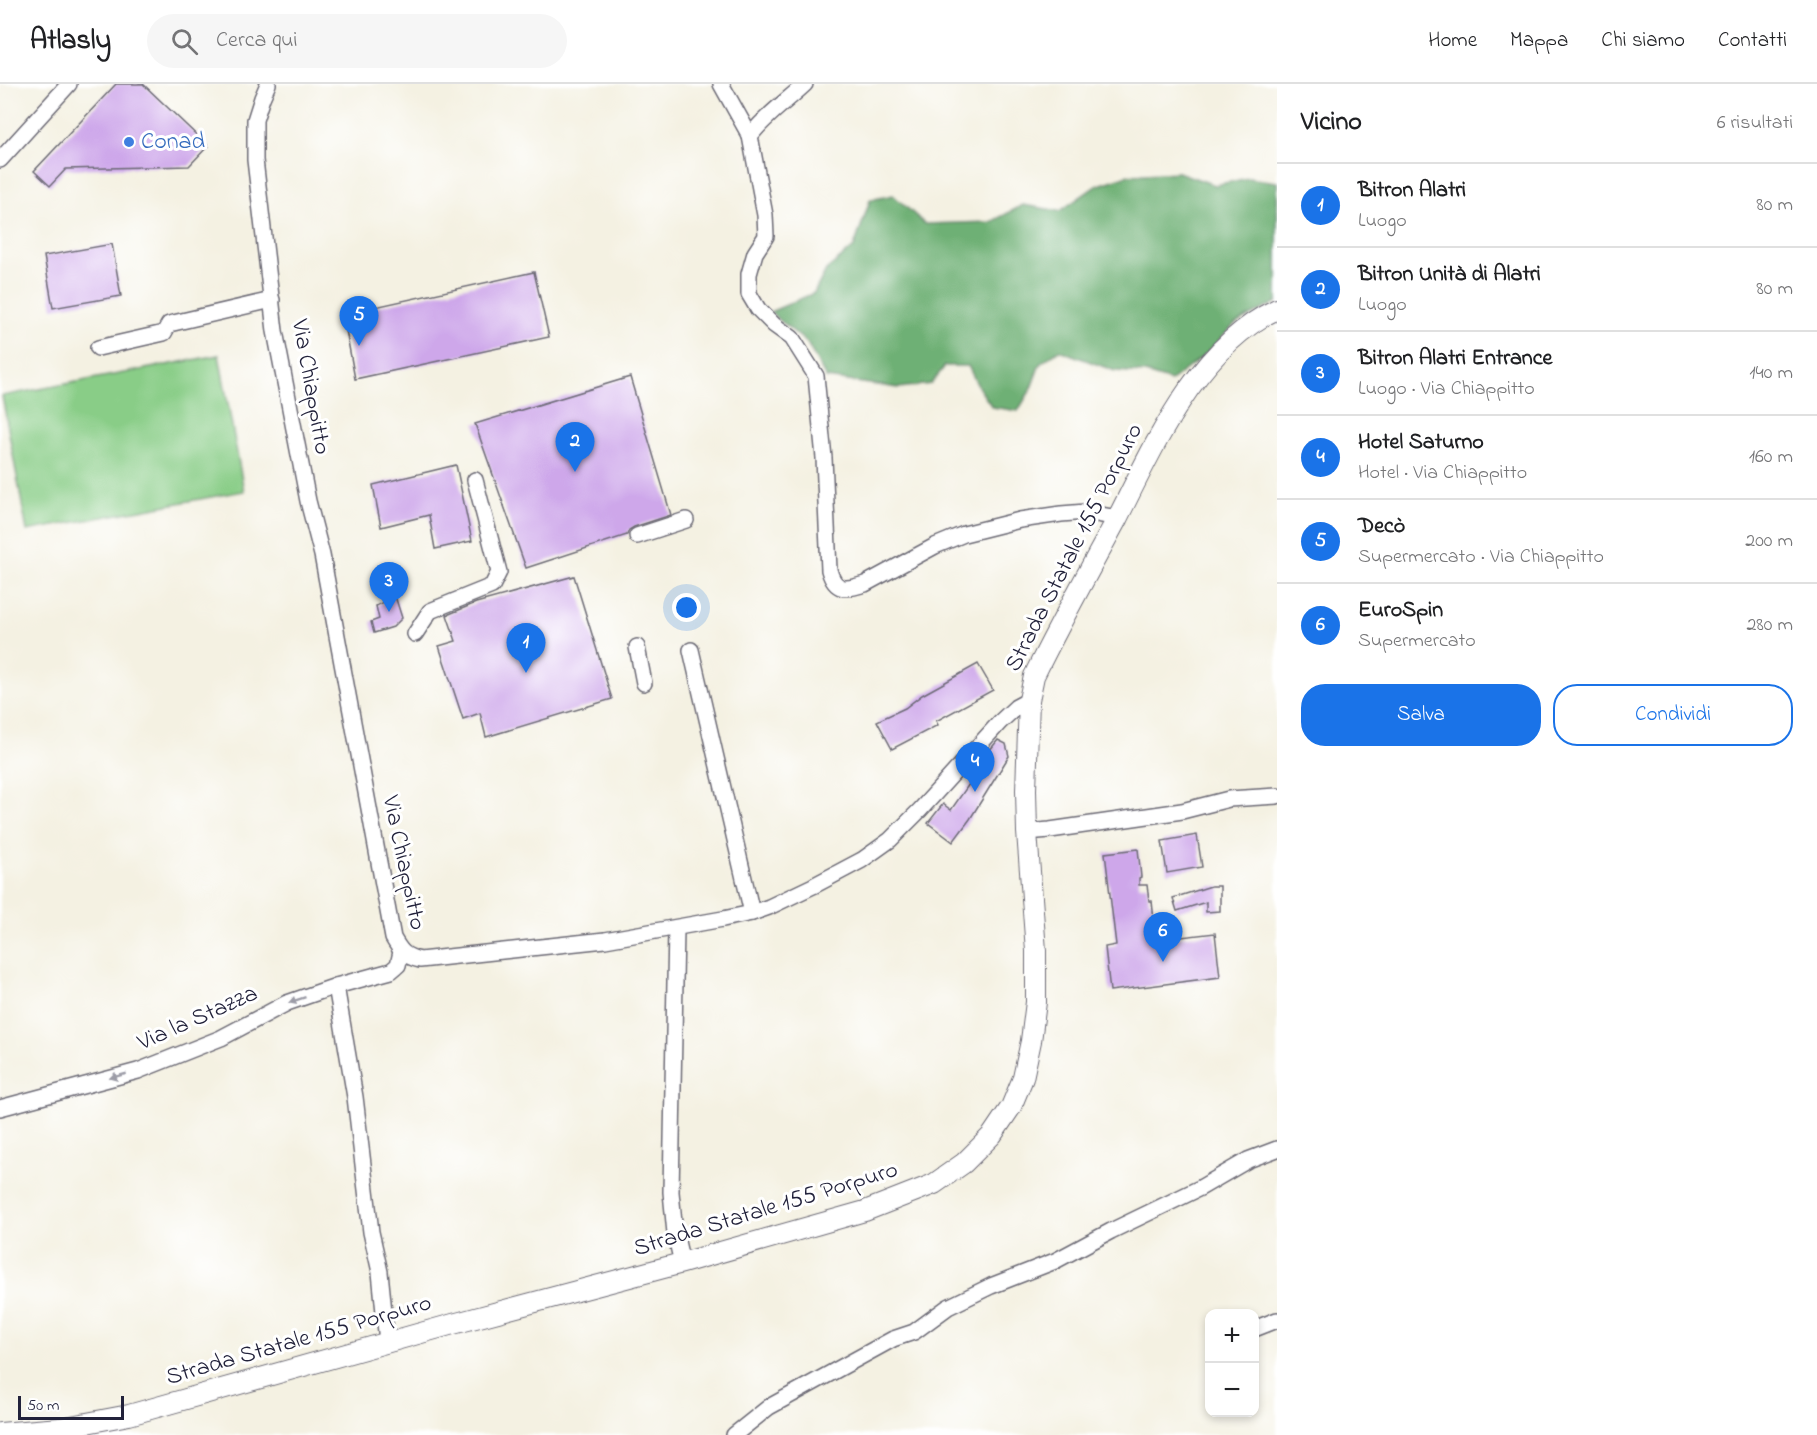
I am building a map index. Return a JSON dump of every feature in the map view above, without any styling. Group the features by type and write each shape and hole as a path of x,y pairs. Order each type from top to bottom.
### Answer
{"main road":[{"name":"Strada Statale 155 Porpuro","path":"0,1433 60,1428 129,1415 387,1342 682,1263 865,1211 934,1184 964,1163 992,1135 1011,1107 1023,1078 1031,1041 1036,1002 1027,831 1029,700 1034,676 1138,474 1199,374 1231,340 1264,315 1277,309"}],"street":[{"path":"0,160 69,84"},
{"name":"Via Chiappitto","path":"268,84 255,120 255,160 275,331 308,501 322,555 393,938 401,952 420,960 605,940 752,913 823,881 862,860 890,840 999,722 1016,707 1029,700"},
{"path":"722,84 750,136 765,215 766,236 755,253 749,274 749,294 774,325 792,338 816,376 824,458 829,570 837,586 844,589 866,584 935,546 964,534 1009,523 1086,512 1117,518"},
{"path":"750,136 760,123 805,84"},
{"path":"98,348 164,333 169,324 272,300"},
{"path":"415,634 430,611 492,586 499,572 475,480"},
{"path":"637,536 686,520"},
{"path":"637,647 644,683"},
{"path":"690,650 752,913"},
{"path":"1027,831 1050,830 1182,811 1229,799 1277,796"},
{"path":"676,928 672,1192 675,1233 682,1263"},
{"name":"Via la Stazza","path":"0,1108 138,1071 221,1038 287,1003 336,986 391,971 398,965 401,952"},
{"path":"336,986 355,1097 371,1232 380,1272 387,1342"},
{"path":"734,1435 769,1407 893,1339 914,1332 948,1306 1054,1261 1200,1188 1248,1160 1277,1149"},
{"path":"1259,1327 1277,1320"}],"green space":[{"path":"1178,172 1215,185 1248,178 1277,182 1277,302 1235,324 1206,354 1171,381 1145,373 1115,371 1059,350 1040,364 1030,391 1018,411 992,407 968,366 945,366 931,384 899,388 826,378 807,343 770,312 814,293 826,270 854,247 870,200 893,195 925,224 991,222 1023,205 1060,211 1096,186 1128,175"},
{"path":"219,355 244,491 27,531 2,396"}],"building":[{"path":"116,84 143,84 208,146 189,166 66,169 50,186 34,171"},
{"path":"112,244 121,296 53,308 44,256"},
{"path":"534,272 549,337 355,379 343,314"},
{"path":"630,377 671,515 634,527 627,535 526,568 475,424"},
{"path":"456,465 472,541 435,549 429,515 381,527 373,485"},
{"path":"574,576 612,699 486,737 480,713 463,719 439,646 456,641 447,615 476,603"},
{"path":"395,596 402,618 393,627 374,633 371,622 379,619 376,606"},
{"path":"978,664 993,690 936,721 938,725 892,749 877,721 905,708 922,695"},
{"path":"998,740 1006,744 1009,756 953,842 928,823 943,804 951,810 974,777 970,774"},
{"path":"1197,835 1202,867 1167,873 1162,841"},
{"path":"1138,849 1141,877 1139,885 1147,885 1149,901 1152,901 1156,940 1215,933 1220,977 1110,991 1105,947 1116,945 1105,853"},
{"path":"1211,886 1220,886 1220,911 1206,912 1206,902 1177,911 1173,898"}],"place":[{"name":"Conad","path":"129,142"},
{"name":"Decò","path":"359,346"},
{"name":"Bitron Unità di Alatri","path":"575,472"},
{"name":"Bitron Alatri Entrance","path":"389,612"},
{"name":"Bitron Alatri","path":"526,673"},
{"name":"Hotel Saturno","path":"975,792"},
{"name":"EuroSpin","path":"1163,962"}]}
